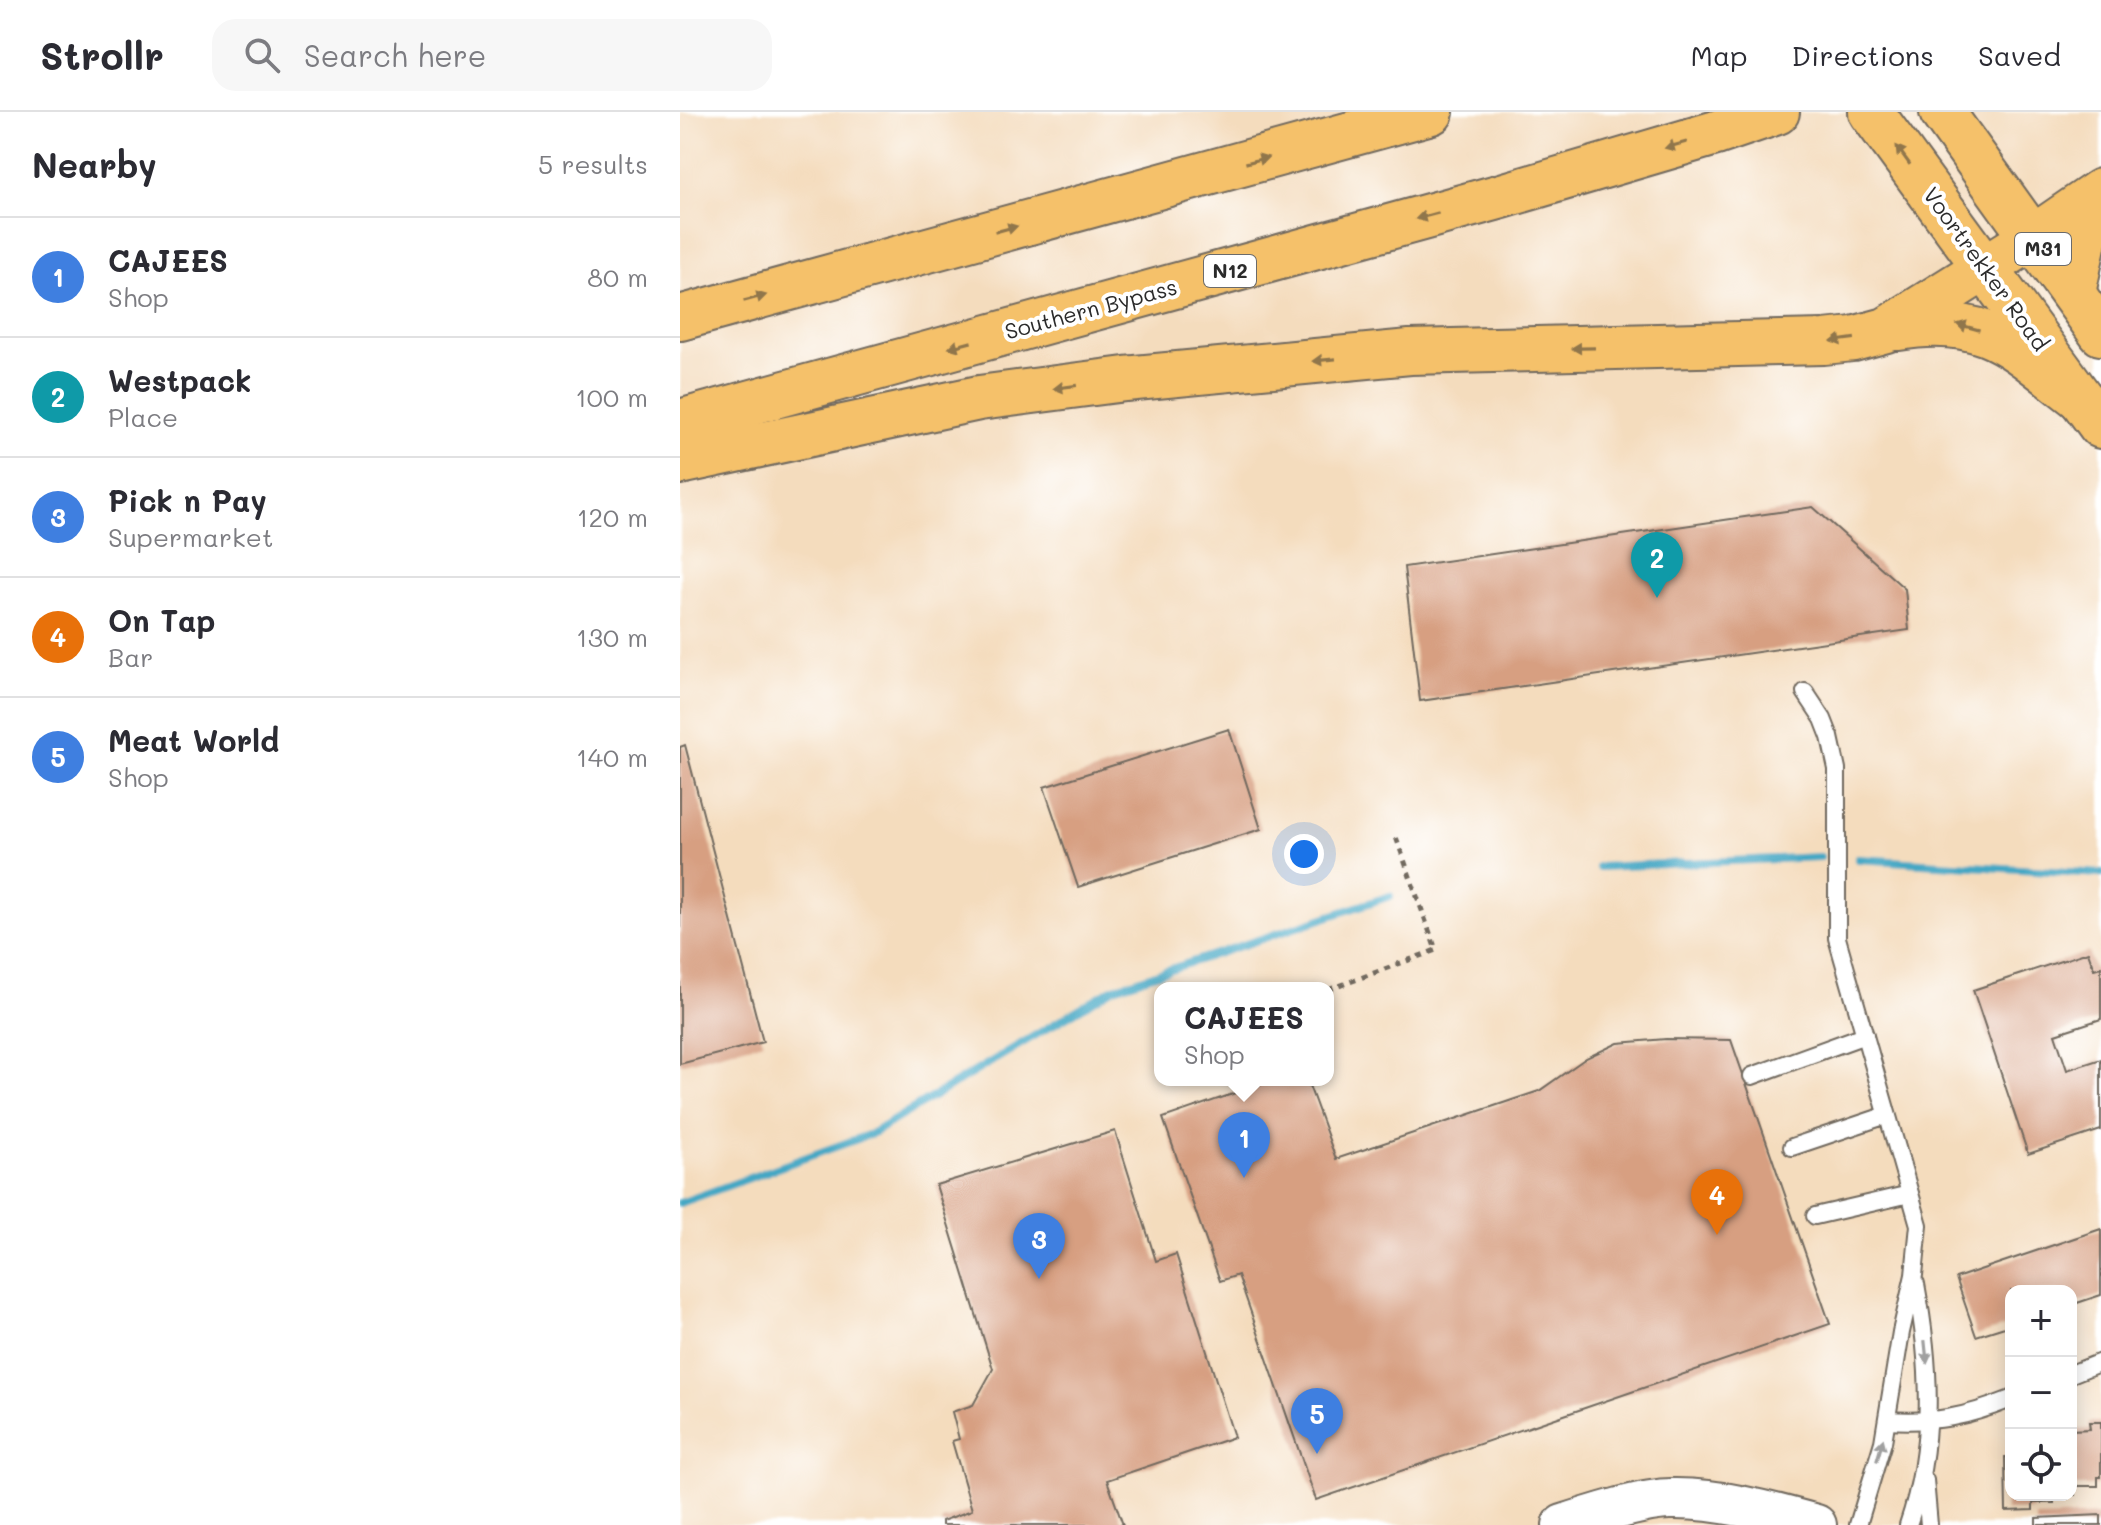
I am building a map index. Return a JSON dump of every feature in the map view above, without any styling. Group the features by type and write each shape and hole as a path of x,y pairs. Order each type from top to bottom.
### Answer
{"main road":[{"path":"680,318 1431,112"},
{"name":"Southern Bypass","path":"680,422 1502,196 1777,112"},
{"name":"Voortrekker Road","path":"1871,112 2091,412"},
{"name":"M31","path":"1942,112 2101,333"},
{"path":"1886,330 2101,191"},
{"path":"2073,293 2085,236 2101,205"},
{"path":"680,462 979,398 1125,379 1410,352 1824,342 1853,339 1919,324 1956,323 1989,333 2024,355 2091,412"}],"street":[{"path":"1563,1525 1669,1498 1724,1505 1816,1525"}],"lane":[{"path":"1805,692 1823,719 1837,769 1837,938 1919,1225 1914,1275 1887,1420 1858,1525"},
{"path":"1752,1076 1865,1035"},
{"path":"1792,1147 1887,1115"},
{"path":"1815,1216 1910,1194"},
{"path":"1908,1525 1930,1408 1923,1323 1914,1275"},
{"path":"2077,1372 2101,1362"},
{"path":"1887,1420 1927,1422 1969,1415 2005,1401"},
{"path":"1924,1450 1929,1525"}],"path":[{"path":"1334,988 1436,950 1396,837"}],"building":[{"path":"1813,507 1905,589 1909,630 1420,701 1404,567"},
{"path":"1229,729 1261,829 1078,887 1044,787"},
{"path":"685,745 763,1042 680,1064 680,747"},
{"path":"2088,952 2094,969 2101,967 2101,1019 2055,1034 2067,1070 2101,1059 2101,1130 2028,1154 1973,990"},
{"path":"1666,1039 1731,1040 1830,1324 1316,1500 1238,1275 1220,1281 1163,1118 1256,1086 1309,1086 1336,1159 1539,1091 1586,1058 1618,1043"},
{"path":"1115,1131 1156,1261 1176,1254 1234,1437 1107,1480 1123,1525 942,1525 942,1521 972,1510 952,1441 959,1439 952,1412 973,1405 993,1369 936,1185"},
{"path":"2101,1229 2101,1295 2077,1303 2077,1285 2005,1285 2005,1327 1976,1336 1956,1278"},
{"path":"2089,1422 2101,1422 2101,1477 2098,1477 2098,1486 2077,1486 2077,1430 2090,1429"},
{"path":"2006,1501 2054,1501 2033,1503 2033,1510 2006,1511"},
{"path":"2101,1515 2101,1525 2036,1525 2036,1518"}],"waterway":[{"path":"1599,867 1820,857"},
{"path":"1858,859 2101,874"},
{"path":"680,1203 871,1134 1114,988 1390,896"}],"place":[{"name":"Westpack","path":"1657,598"},
{"name":"CAJEES","path":"1244,1178"},
{"name":"On Tap","path":"1717,1235"},
{"name":"Pick n Pay","path":"1039,1279"},
{"name":"Meat World","path":"1317,1454"}]}
